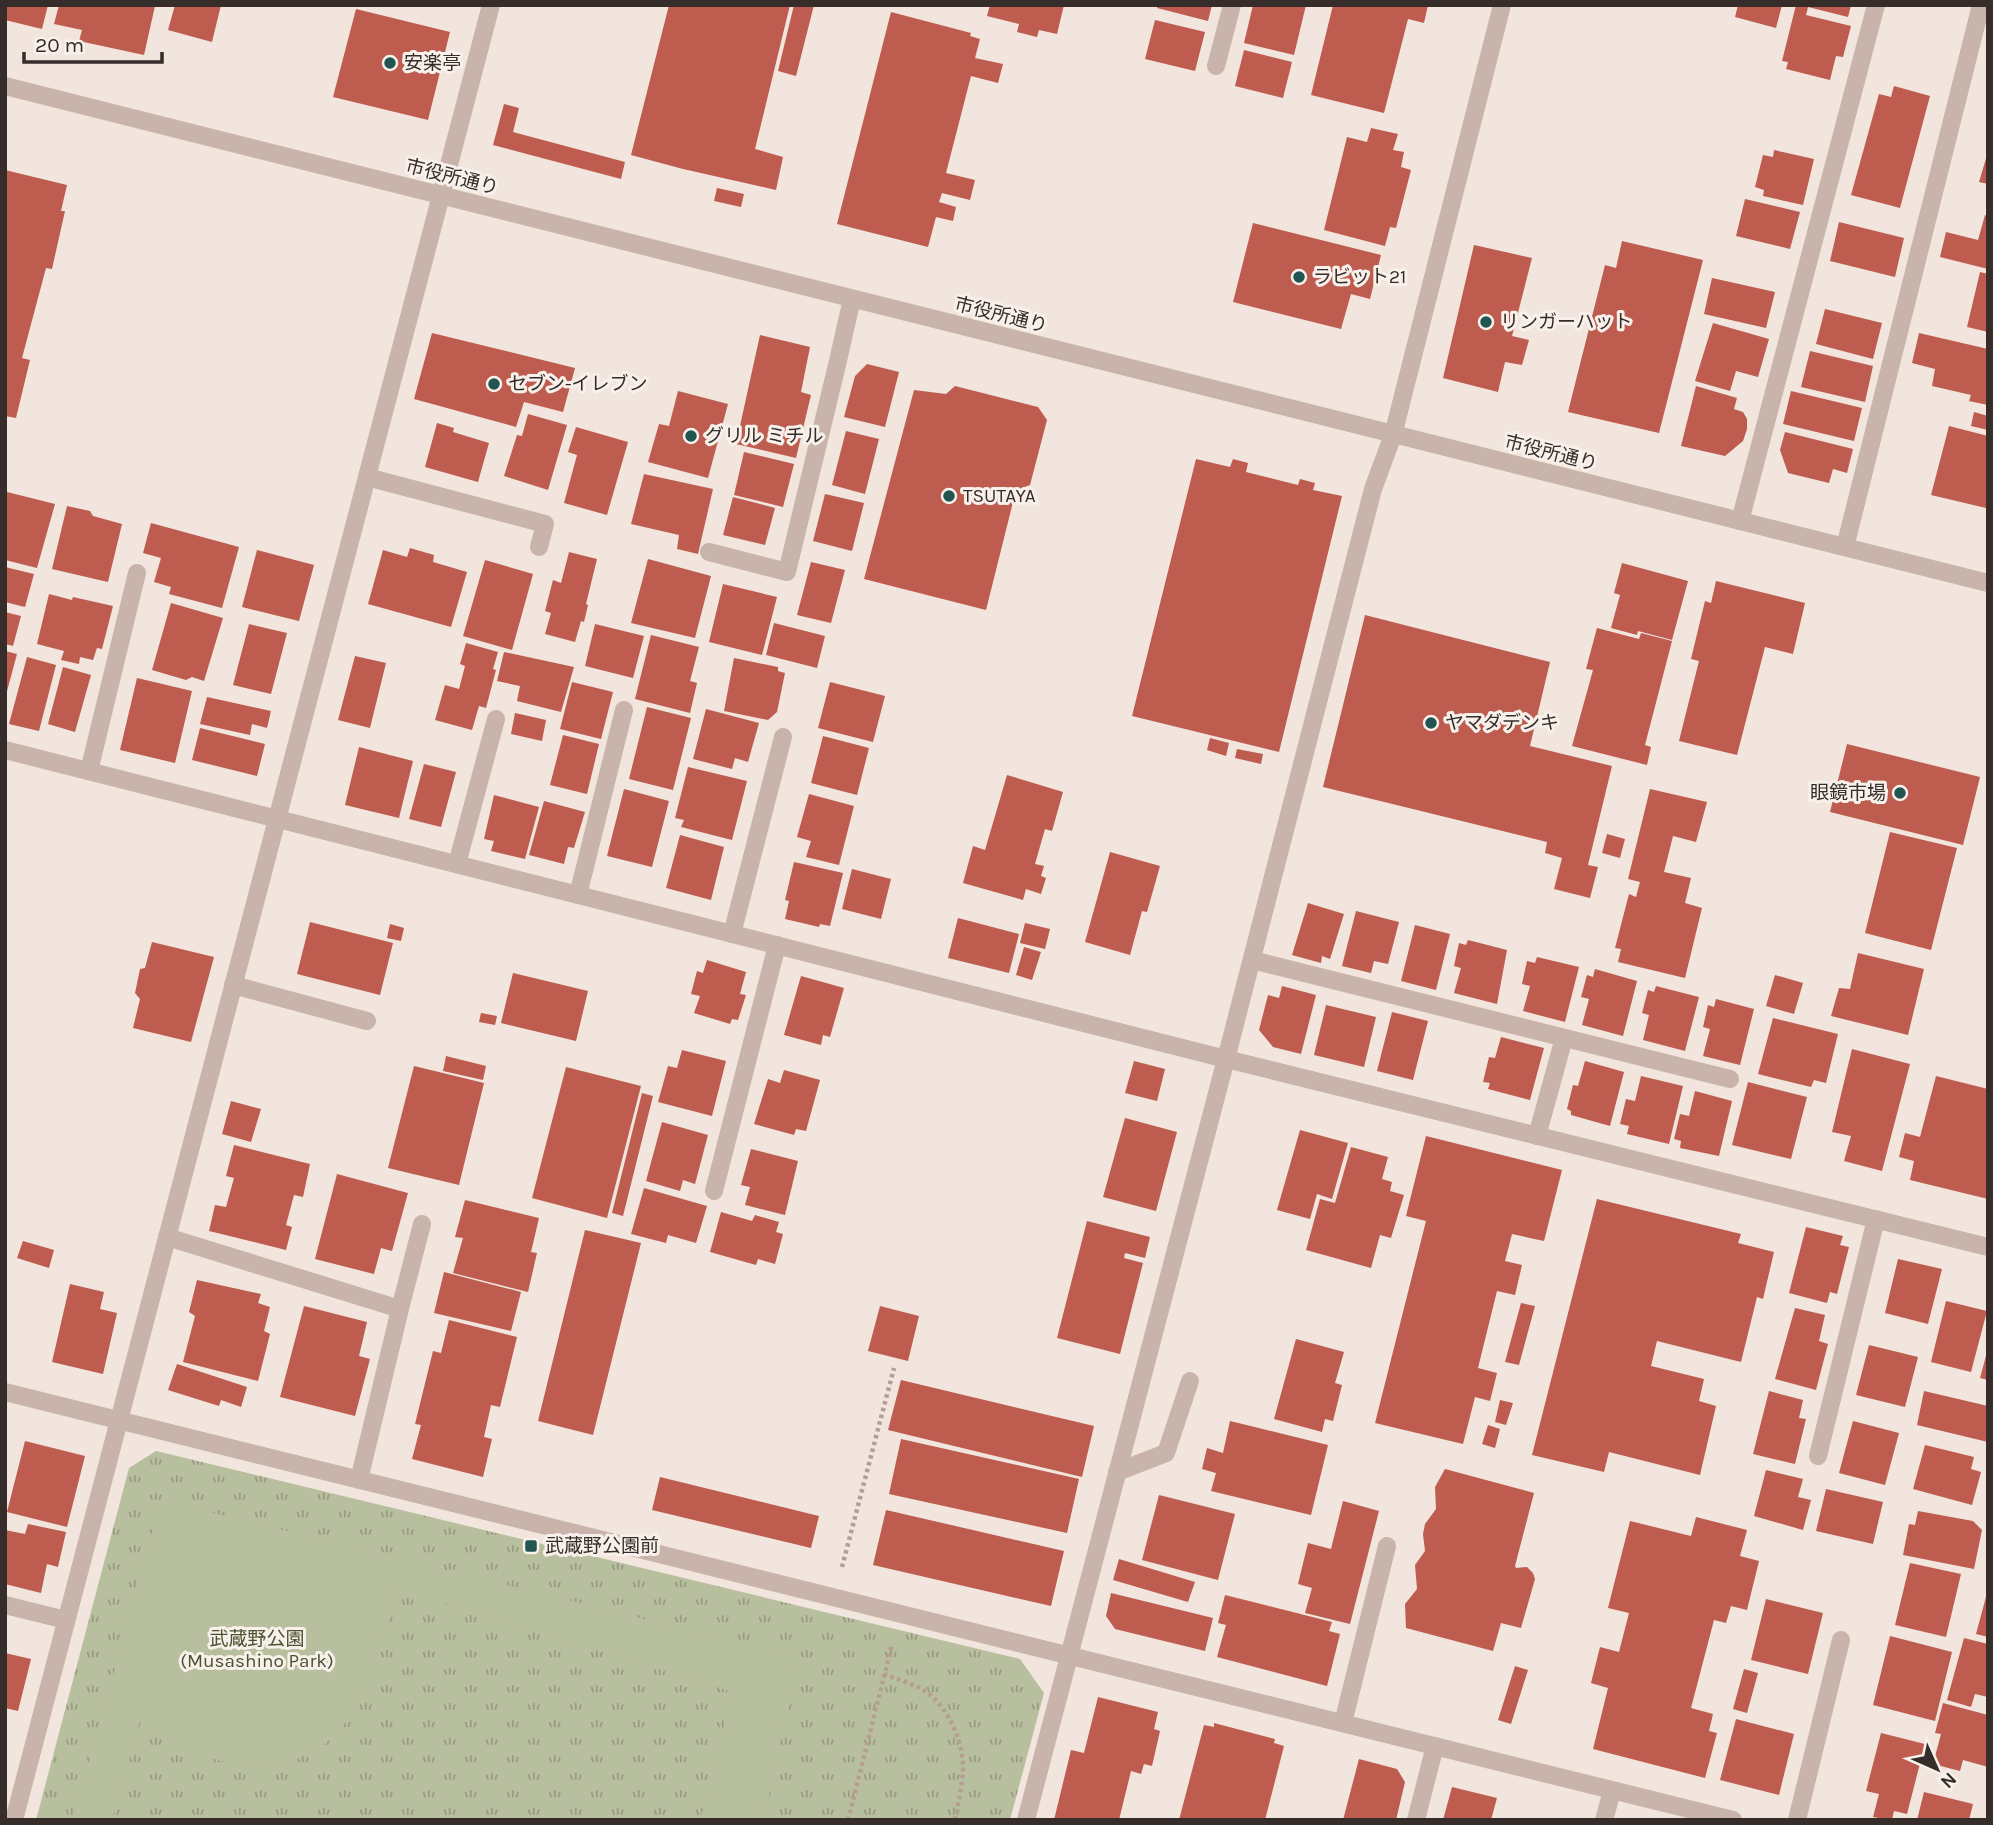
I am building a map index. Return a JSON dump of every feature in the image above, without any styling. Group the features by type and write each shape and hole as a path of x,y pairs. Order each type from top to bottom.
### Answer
{"street":[{"path":"14,1820 491,5"},
{"path":"1216,66 1232,5"},
{"path":"1026,1820 1227,1059 1373,489 1393,435 1502,5"},
{"path":"1741,522 1876,5"},
{"path":"1845,547 1981,5"},
{"name":"市役所通り","path":"5,86 1988,583"},
{"path":"709,552 787,572 852,299"},
{"path":"367,477 545,524 540,547"},
{"path":"89,771 137,573"},
{"path":"578,895 624,710"},
{"path":"457,864 496,719"},
{"path":"732,934 783,737"},
{"path":"5,750 1227,1059 1988,1247"},
{"path":"713,1191 777,945"},
{"path":"1252,960 1730,1079"},
{"path":"233,985 367,1021"},
{"path":"1537,1136 1564,1038"},
{"path":"1818,1456 1876,1219"},
{"path":"359,1480 422,1224"},
{"path":"167,1237 400,1308"},
{"path":"1117,1472 1166,1453 1191,1381"},
{"path":"5,1392 1435,1746 1612,1791 1690,1815 1732,1820"},
{"path":"1342,1723 1387,1546"},
{"path":"5,1605 66,1620"},
{"path":"1797,1820 1841,1640"},
{"path":"1416,1820 1435,1746"},
{"path":"1604,1820 1612,1791"}],"path":[{"path":"834,1597 894,1368"},
{"path":"848,1820 884,1674 928,1693 940,1705 951,1723 958,1741 963,1770 955,1820"}],"green space":[{"name":"武蔵野公園 (Musashino Park)","path":"156,1451 1020,1659 1044,1693 1010,1820 36,1820 129,1468"},
{"path":"161,1500 798,1657 764,1820 700,1820 733,1692 397,1589 368,1686 337,1736 291,1763 231,1764 183,1749 140,1721 112,1820 73,1820"}],"building":[{"path":"5,5 48,5 42,29 5,20"},
{"path":"59,5 155,6 144,55 79,41 82,30 54,24"},
{"path":"175,5 221,5 212,42 168,30"},
{"path":"669,5 790,5 755,149 783,157 776,190 631,155"},
{"path":"794,5 814,5 796,76 778,71"},
{"path":"990,5 1064,5 1057,34 1039,30 1037,37 1017,32 1019,24 987,16"},
{"path":"1158,5 1212,5 1208,21 1157,8"},
{"path":"1253,5 1306,5 1294,55 1244,43"},
{"path":"1333,5 1428,5 1424,23 1408,19 1384,113 1311,95"},
{"path":"1738,5 1782,5 1776,28 1735,17"},
{"path":"1796,5 1851,5 1848,17 1808,7 1806,15 1851,26 1843,57 1836,56 1830,80 1786,69 1788,62 1782,61"},
{"path":"356,9 450,32 428,120 333,97"},
{"path":"891,12 971,33 970,36 980,39 975,58 1003,64 998,83 971,76 946,173 975,180 970,200 942,193 939,202 956,207 953,221 936,217 928,247 837,224"},
{"path":"1155,20 1205,32 1195,71 1145,59"},
{"path":"1244,50 1292,62 1283,98 1235,86"},
{"path":"1894,86 1930,96 1900,208 1851,195 1879,94 1891,97"},
{"path":"504,104 519,108 513,132 625,162 621,179 493,145"},
{"path":"1371,128 1398,134 1393,150 1404,152 1401,167 1411,170 1396,228 1390,227 1385,246 1324,230 1347,137 1367,142"},
{"path":"1774,150 1814,159 1803,205 1763,196 1764,190 1755,187 1763,155 1773,157"},
{"path":"1988,155 1988,184 1979,182"},
{"path":"5,170 67,185 61,211 65,211 52,269 46,268 22,358 30,360 16,418 5,416"},
{"path":"717,188 744,194 741,207 714,201"},
{"path":"1745,199 1800,212 1790,249 1736,236"},
{"path":"1985,215 1988,216 1988,269 1940,257 1946,232 1978,240"},
{"path":"1839,222 1904,238 1895,277 1830,261"},
{"path":"1253,223 1381,255 1370,299 1351,294 1341,329 1233,302"},
{"path":"1622,241 1703,260 1659,433 1568,412 1605,265 1616,268"},
{"path":"1474,245 1532,258 1512,336 1529,340 1522,365 1505,362 1498,392 1443,378"},
{"path":"1980,272 1988,274 1988,332 1967,327"},
{"path":"1712,278 1775,292 1766,328 1704,314"},
{"path":"1825,309 1882,323 1873,359 1816,344"},
{"path":"1713,323 1769,339 1758,377 1736,371 1730,391 1695,381"},
{"name":"セブン-イレブン","path":"432,333 575,368 563,412 524,402 516,427 414,399"},
{"path":"1919,333 1988,349 1988,405 1969,401 1971,395 1932,386 1935,369 1912,363"},
{"path":"760,335 810,347 801,392 811,395 796,458 736,444"},
{"path":"1810,351 1873,366 1865,402 1801,387"},
{"path":"867,364 899,372 885,427 844,417 855,376"},
{"path":"955,386 1038,407 1047,420 1030,485 1016,490 986,610 864,579 914,390 946,394"},
{"path":"1696,386 1737,398 1734,409 1743,412 1747,419 1743,441 1725,456 1681,446"},
{"path":"678,391 728,404 708,478 648,462 659,424 669,426"},
{"path":"1791,391 1862,408 1854,441 1783,424"},
{"path":"1974,412 1988,416 1988,430 1971,426"},
{"path":"528,414 567,425 548,490 504,476 517,435 522,436"},
{"path":"437,423 454,428 453,432 489,443 478,482 425,467"},
{"path":"1949,426 1988,436 1986,508 1931,495"},
{"path":"576,427 628,442 607,515 564,503 577,455 568,452"},
{"path":"846,431 879,439 865,494 832,485"},
{"path":"1785,432 1853,449 1847,473 1833,469 1829,483 1788,473 1780,450"},
{"path":"744,452 794,464 783,507 734,495"},
{"path":"1196,459 1230,467 1233,459 1248,463 1246,472 1298,485 1300,479 1315,483 1313,490 1342,496 1279,752 1132,716"},
{"path":"644,474 713,489 698,554 677,549 679,535 631,524"},
{"path":"7,492 55,504 37,568 5,560"},
{"path":"825,494 864,503 852,551 813,541"},
{"path":"733,497 775,508 765,545 723,535"},
{"path":"67,506 90,511 93,516 122,524 108,582 52,569"},
{"path":"151,523 239,547 222,608 169,594 171,587 154,582 161,558 143,553"},
{"path":"410,548 434,555 433,562 467,572 451,627 368,604 383,550 407,557"},
{"path":"257,550 314,565 299,621 242,607"},
{"path":"569,552 597,559 584,622 581,621 575,642 545,634 551,613 545,611 553,580 561,583"},
{"path":"648,559 711,576 695,638 631,623"},
{"path":"485,560 533,574 512,650 463,636"},
{"path":"811,562 845,570 831,623 797,615"},
{"path":"1622,563 1688,581 1672,640 1638,631 1637,635 1611,628 1620,595 1614,593"},
{"path":"5,567 34,574 25,607 5,602"},
{"path":"1716,581 1805,603 1793,654 1765,647 1737,755 1679,741 1699,661 1691,659 1705,601 1711,603"},
{"path":"723,584 777,597 762,655 709,642"},
{"path":"49,594 113,606 102,649 97,648 93,660 80,657 79,664 61,660 64,651 37,644"},
{"path":"171,603 223,618 204,681 192,677 186,680 152,670"},
{"path":"5,612 21,616 13,646 5,644"},
{"path":"1365,615 1550,662 1530,746 1612,766 1588,865 1598,867 1590,898 1554,889 1562,858 1545,853 1547,842 1323,787"},
{"path":"774,623 825,636 817,668 766,655"},
{"path":"249,624 287,633 271,694 233,685"},
{"path":"595,624 644,636 633,678 585,666"},
{"path":"1597,628 1639,639 1641,633 1672,641 1645,745 1651,747 1647,765 1572,746 1593,670 1586,669"},
{"path":"651,635 699,647 690,681 697,683 690,713 635,699"},
{"path":"466,643 498,652 486,708 479,706 472,730 435,720 445,685 459,689 465,666 460,664"},
{"path":"5,651 17,654 6,695 5,694"},
{"path":"504,652 574,667 561,712 517,701 520,686 497,681"},
{"path":"355,656 386,663 370,728 338,720"},
{"path":"27,657 56,665 39,731 9,724"},
{"path":"734,658 778,667 778,671 785,673 777,712 768,720 724,711"},
{"path":"63,667 91,675 75,732 48,724"},
{"path":"137,678 192,691 175,763 120,750"},
{"path":"572,682 613,692 601,739 560,729"},
{"path":"830,682 885,696 873,742 818,728"},
{"path":"207,697 271,711 267,728 252,724 250,735 200,724"},
{"path":"647,707 691,718 673,790 629,779"},
{"path":"706,709 759,723 748,762 735,758 732,769 693,759"},
{"path":"515,713 546,720 542,741 511,734"},
{"path":"200,728 265,744 257,776 192,760"},
{"path":"563,735 599,744 587,794 550,785"},
{"path":"823,736 869,748 857,795 811,783"},
{"path":"1210,738 1229,743 1226,756 1207,750"},
{"path":"1847,744 1980,777 1963,845 1830,812"},
{"path":"359,747 413,761 399,818 345,805"},
{"path":"1237,749 1263,754 1261,764 1235,758"},
{"path":"424,764 456,772 441,827 409,819"},
{"path":"688,767 747,781 732,840 681,827 684,820 675,818"},
{"path":"1007,775 1063,792 1052,831 1045,829 1035,864 1044,866 1041,876 1046,878 1041,894 1026,889 1023,900 963,883 973,846 985,850"},
{"path":"624,789 669,801 652,867 607,856"},
{"path":"1650,789 1707,802 1696,842 1673,836 1664,872 1691,878 1685,903 1702,908 1685,978 1618,962 1621,949 1615,948 1629,894 1636,897 1640,882 1628,879"},
{"path":"809,794 854,806 839,865 806,857 811,841 797,837"},
{"path":"494,795 539,807 525,859 491,851 494,841 484,839"},
{"path":"544,801 585,812 574,848 568,847 564,864 529,855"},
{"path":"1890,832 1957,848 1931,950 1865,933"},
{"path":"1607,834 1625,839 1620,858 1602,853"},
{"path":"680,835 724,847 711,900 666,888"},
{"path":"1110,852 1160,866 1147,912 1142,911 1130,955 1085,942"},
{"path":"794,862 843,873 830,926 820,924 819,927 785,919 789,901 785,900"},
{"path":"852,869 891,879 881,919 842,909"},
{"path":"1308,903 1344,914 1330,959 1322,956 1321,963 1292,955"},
{"path":"1356,911 1399,922 1388,964 1374,961 1371,973 1342,966"},
{"path":"958,918 1019,934 1009,973 948,958"},
{"path":"310,922 393,943 380,995 297,974"},
{"path":"1025,923 1050,929 1045,949 1020,943"},
{"path":"390,924 404,928 401,941 387,938"},
{"path":"1415,925 1450,934 1436,990 1401,981"},
{"path":"1468,940 1507,950 1497,1004 1454,993 1461,968 1454,966 1459,943 1466,945"},
{"path":"152,942 214,957 191,1042 133,1028 140,999 135,993 140,969 145,968"},
{"path":"1024,947 1041,952 1032,980 1016,975"},
{"path":"1858,953 1924,969 1908,1035 1831,1016 1839,988 1850,989"},
{"path":"1537,957 1579,967 1565,1022 1523,1011 1530,986 1522,984 1527,961 1535,963"},
{"path":"707,960 746,972 740,994 746,995 738,1020 732,1019 730,1024 694,1013 700,996 691,994 697,971 703,973"},
{"path":"1595,969 1637,981 1623,1036 1582,1025 1589,999 1581,997 1587,975 1593,977"},
{"path":"513,973 588,991 576,1041 501,1023"},
{"path":"1775,975 1803,983 1794,1014 1766,1006"},
{"path":"801,976 844,988 830,1037 823,1035 821,1045 784,1035"},
{"path":"1282,986 1316,995 1301,1054 1273,1047 1259,1030 1268,995 1279,998"},
{"path":"1656,986 1699,997 1685,1051 1643,1040 1649,1015 1642,1013 1648,990 1654,992"},
{"path":"1716,999 1754,1009 1740,1065 1703,1056 1710,1029 1703,1027 1708,1005 1714,1007"},
{"path":"1326,1005 1376,1017 1364,1067 1314,1055"},
{"path":"1392,1012 1428,1021 1413,1080 1377,1071"},
{"path":"481,1013 497,1016 495,1025 479,1022"},
{"path":"1773,1018 1838,1034 1826,1083 1814,1080 1811,1087 1758,1074"},
{"path":"1501,1037 1544,1048 1530,1100 1488,1089 1490,1083 1483,1082 1489,1057 1495,1058"},
{"path":"1852,1049 1910,1064 1882,1171 1844,1161 1851,1136 1832,1132"},
{"path":"682,1050 726,1061 712,1116 658,1102 668,1066 677,1068"},
{"path":"446,1056 486,1066 483,1080 443,1071"},
{"path":"1134,1061 1165,1069 1157,1101 1125,1093"},
{"path":"1585,1061 1624,1072 1610,1126 1571,1115 1571,1111 1567,1109 1573,1085 1578,1086"},
{"path":"414,1066 484,1083 459,1185 388,1168"},
{"path":"566,1067 641,1086 607,1218 532,1198"},
{"path":"784,1070 820,1080 806,1131 796,1129 794,1135 754,1124 768,1079 780,1083"},
{"path":"1641,1076 1683,1086 1669,1144 1627,1134 1629,1126 1620,1124 1626,1099 1635,1101"},
{"path":"1936,1076 1988,1089 1988,1199 1910,1180 1914,1161 1899,1157 1905,1133 1920,1137"},
{"path":"1748,1082 1807,1097 1791,1159 1732,1145"},
{"path":"1695,1091 1732,1101 1719,1156 1680,1148 1681,1141 1674,1139 1680,1114 1689,1116"},
{"path":"642,1093 653,1096 623,1216 612,1213"},
{"path":"231,1101 261,1109 251,1142 222,1134"},
{"path":"1125,1118 1177,1132 1156,1211 1103,1197"},
{"path":"662,1122 708,1135 695,1184 683,1180 680,1191 646,1181"},
{"path":"1300,1130 1348,1143 1332,1199 1317,1194 1310,1219 1277,1210"},
{"path":"1426,1136 1562,1170 1544,1241 1512,1234 1505,1261 1522,1265 1515,1295 1497,1291 1478,1368 1497,1373 1490,1401 1475,1397 1463,1444 1375,1423 1426,1221 1406,1216"},
{"path":"234,1145 310,1164 303,1197 294,1195 286,1225 292,1227 286,1250 209,1231 215,1205 226,1207 234,1178 226,1176"},
{"path":"1351,1147 1388,1157 1382,1179 1392,1182 1390,1191 1404,1195 1391,1238 1380,1235 1371,1268 1306,1250 1320,1199 1335,1203"},
{"path":"751,1149 798,1161 785,1215 745,1205 750,1187 741,1185"},
{"path":"337,1174 408,1193 392,1251 381,1248 374,1274 315,1259"},
{"path":"644,1188 707,1206 696,1243 668,1235 666,1243 631,1234"},
{"path":"1597,1199 1741,1234 1738,1243 1774,1252 1763,1299 1757,1297 1741,1362 1657,1341 1651,1366 1704,1379 1699,1401 1716,1406 1700,1475 1609,1452 1604,1472 1532,1455"},
{"path":"465,1200 539,1218 531,1252 537,1253 528,1292 453,1273 463,1238 455,1237"},
{"path":"721,1212 752,1221 755,1215 779,1222 776,1232 783,1234 775,1264 758,1259 756,1265 710,1252"},
{"path":"1087,1221 1150,1237 1145,1258 1125,1253 1124,1258 1143,1263 1120,1354 1057,1338"},
{"path":"1806,1227 1843,1236 1840,1245 1849,1247 1837,1294 1830,1292 1827,1303 1789,1293"},
{"path":"585,1230 641,1243 593,1435 538,1421"},
{"path":"23,1241 54,1250 49,1268 17,1258"},
{"path":"1898,1259 1942,1269 1928,1324 1885,1313"},
{"path":"444,1272 521,1292 511,1331 434,1313"},
{"path":"197,1280 261,1294 258,1303 270,1307 264,1331 270,1334 258,1381 183,1362 195,1316 189,1312"},
{"path":"70,1284 104,1292 100,1309 117,1313 103,1374 52,1362"},
{"path":"1946,1301 1987,1311 1971,1372 1931,1362"},
{"path":"1521,1303 1535,1306 1519,1365 1505,1362"},
{"path":"304,1306 367,1322 359,1356 370,1359 355,1416 280,1397"},
{"path":"880,1306 919,1316 908,1361 868,1351"},
{"path":"1795,1308 1825,1315 1819,1341 1828,1344 1816,1390 1775,1379"},
{"path":"449,1320 517,1337 500,1407 491,1405 484,1437 492,1439 483,1477 412,1459 421,1425 415,1424 433,1351 441,1353"},
{"path":"1296,1339 1344,1352 1335,1383 1342,1385 1333,1421 1325,1419 1322,1432 1274,1419"},
{"path":"1869,1345 1918,1357 1905,1407 1856,1395"},
{"path":"1988,1352 1988,1380 1980,1378"},
{"path":"177,1364 247,1387 241,1407 221,1400 219,1406 168,1390"},
{"path":"901,1380 1094,1426 1082,1477 888,1430"},
{"path":"1769,1391 1803,1400 1799,1418 1806,1419 1795,1464 1753,1454"},
{"path":"1924,1391 1988,1406 1988,1442 1917,1425"},
{"path":"1500,1400 1513,1403 1506,1425 1495,1422"},
{"path":"1230,1421 1328,1445 1311,1515 1211,1491 1216,1473 1202,1469 1207,1448 1223,1453"},
{"path":"1853,1421 1899,1433 1885,1485 1839,1473"},
{"path":"1488,1425 1500,1429 1495,1448 1482,1444"},
{"path":"901,1439 1079,1479 1067,1533 889,1494"},
{"path":"25,1441 85,1456 67,1527 7,1512"},
{"path":"1925,1445 1974,1457 1971,1469 1981,1472 1972,1505 1913,1489"},
{"path":"1445,1469 1534,1493 1515,1566 1527,1567 1535,1579 1521,1628 1501,1623 1493,1651 1406,1628 1405,1604 1417,1589 1415,1565 1425,1551 1425,1524 1436,1509 1435,1487"},
{"path":"1766,1470 1803,1479 1798,1497 1811,1500 1803,1530 1754,1516"},
{"path":"660,1477 819,1516 811,1548 652,1510"},
{"path":"1826,1489 1883,1502 1873,1544 1816,1531"},
{"path":"1159,1495 1235,1514 1218,1580 1142,1560"},
{"path":"1343,1501 1379,1511 1350,1624 1305,1613 1312,1588 1298,1584 1308,1543 1331,1549"},
{"path":"886,1510 1064,1551 1051,1606 873,1565"},
{"path":"1918,1511 1973,1521 1982,1530 1974,1569 1903,1555 1909,1524 1915,1525"},
{"path":"1696,1517 1747,1530 1740,1556 1759,1561 1747,1610 1731,1606 1726,1623 1714,1620 1691,1708 1713,1714 1709,1731 1717,1733 1705,1778 1593,1749 1608,1688 1591,1683 1600,1647 1619,1652 1629,1613 1608,1608 1630,1521 1691,1536"},
{"path":"28,1524 66,1532 58,1567 47,1564 41,1593 5,1584 5,1530 25,1534"},
{"path":"1119,1559 1195,1582 1188,1602 1113,1580"},
{"path":"1910,1563 1961,1574 1946,1637 1895,1625"},
{"path":"1111,1593 1213,1618 1205,1651 1115,1629 1106,1616"},
{"path":"1988,1593 1988,1637 1976,1634"},
{"path":"1225,1595 1332,1622 1329,1631 1340,1634 1327,1686 1217,1657 1226,1625 1218,1623"},
{"path":"1766,1599 1823,1613 1808,1674 1751,1660"},
{"path":"1890,1636 1952,1652 1935,1721 1873,1705"},
{"path":"1964,1638 1988,1644 1988,1697 1975,1694 1971,1707 1947,1700"},
{"path":"5,1653 31,1659 18,1711 5,1708"},
{"path":"1515,1666 1528,1670 1511,1724 1498,1720"},
{"path":"1744,1669 1758,1673 1747,1713 1733,1709"},
{"path":"1098,1697 1158,1712 1154,1729 1160,1731 1152,1766 1144,1764 1141,1774 1131,1771 1119,1820 1054,1820 1071,1750 1084,1753"},
{"path":"1943,1703 1988,1715 1988,1767 1963,1760 1960,1771 1933,1764 1941,1734 1935,1733"},
{"path":"1736,1719 1794,1734 1779,1795 1720,1780"},
{"path":"1214,1723 1275,1739 1274,1743 1284,1746 1265,1820 1179,1820 1204,1725 1214,1727"},
{"path":"1881,1733 1925,1744 1907,1814 1894,1811 1892,1820 1873,1817 1879,1794 1866,1791"},
{"path":"1359,1759 1397,1769 1405,1782 1396,1820 1343,1820"},
{"path":"1452,1787 1497,1798 1491,1820 1443,1820"},
{"path":"1924,1792 1973,1804 1969,1820 1917,1820"}],"place":[{"name":"安楽亭","path":"390,63"},
{"name":"ラビット21","path":"1299,277"},
{"name":"リンガーハット","path":"1486,322"},
{"name":"セブン-イレブン","path":"494,384"},
{"name":"グリル ミチル","path":"691,436"},
{"name":"TSUTAYA","path":"949,496"},
{"name":"ヤマダデンキ","path":"1431,723"},
{"name":"眼鏡市場","path":"1900,793"},
{"name":"武蔵野公園前","path":"531,1546"}]}
